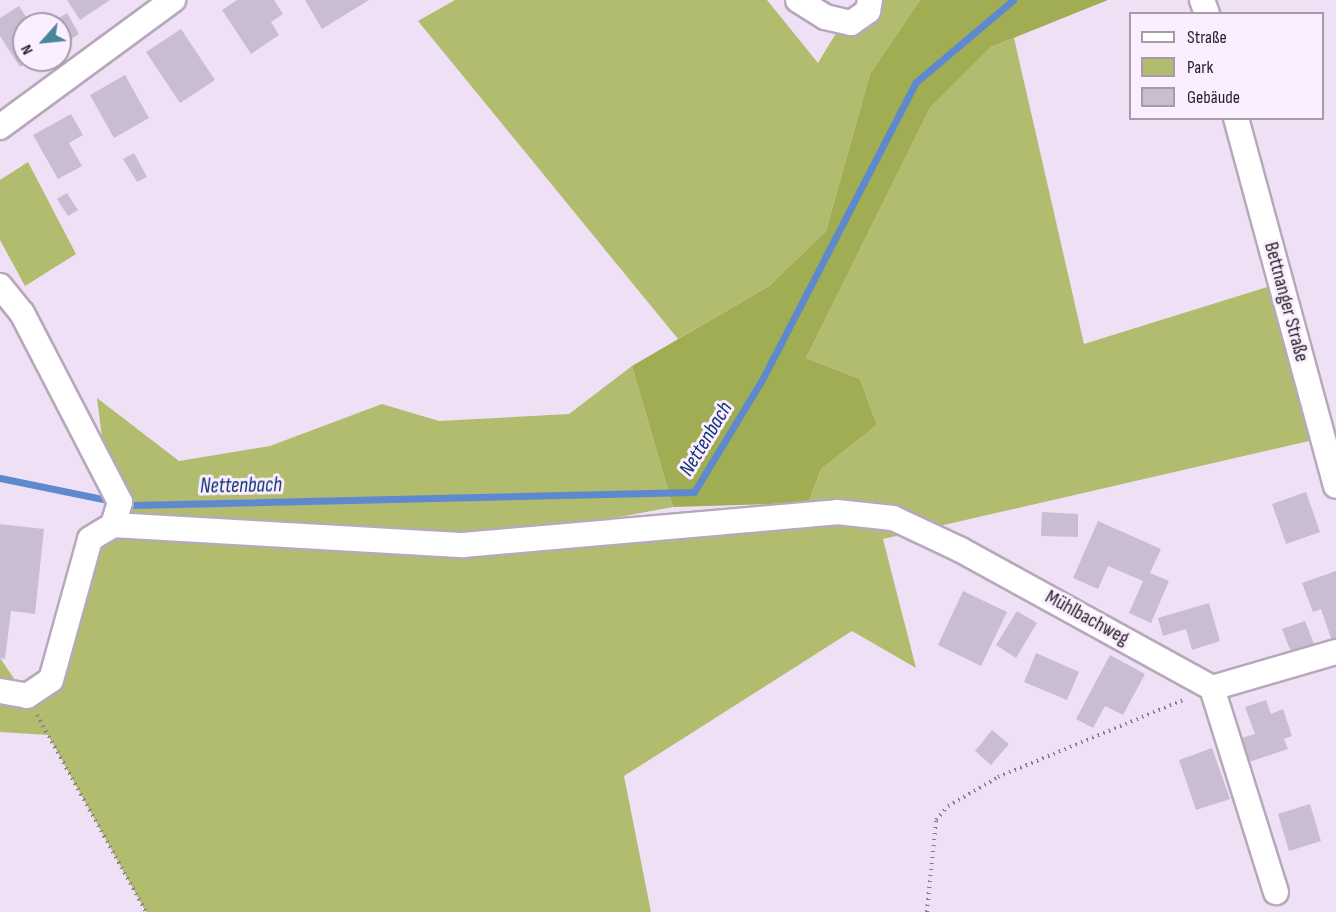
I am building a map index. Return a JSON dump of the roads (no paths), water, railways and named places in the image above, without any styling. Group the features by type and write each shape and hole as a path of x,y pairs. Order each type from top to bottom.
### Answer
{"street":[{"path":"0,127 173,0"},
{"path":"798,0 825,16 851,23 868,11 870,0"},
{"name":"Bettnanger Straße","path":"1237,120 1336,486"},
{"path":"0,286 22,313 120,502 113,525 90,539 51,680 27,696 0,691"},
{"name":"Mühlbachweg","path":"113,525 463,545 837,512 893,518 961,550 1212,688"},
{"path":"1276,892 1212,688 1336,652"}],"waterway":[{"name":"Nettenbach","path":"131,505 694,492 763,378 916,82 1013,0"},
{"name":"Nettenbach","path":"0,478 107,500"}]}
